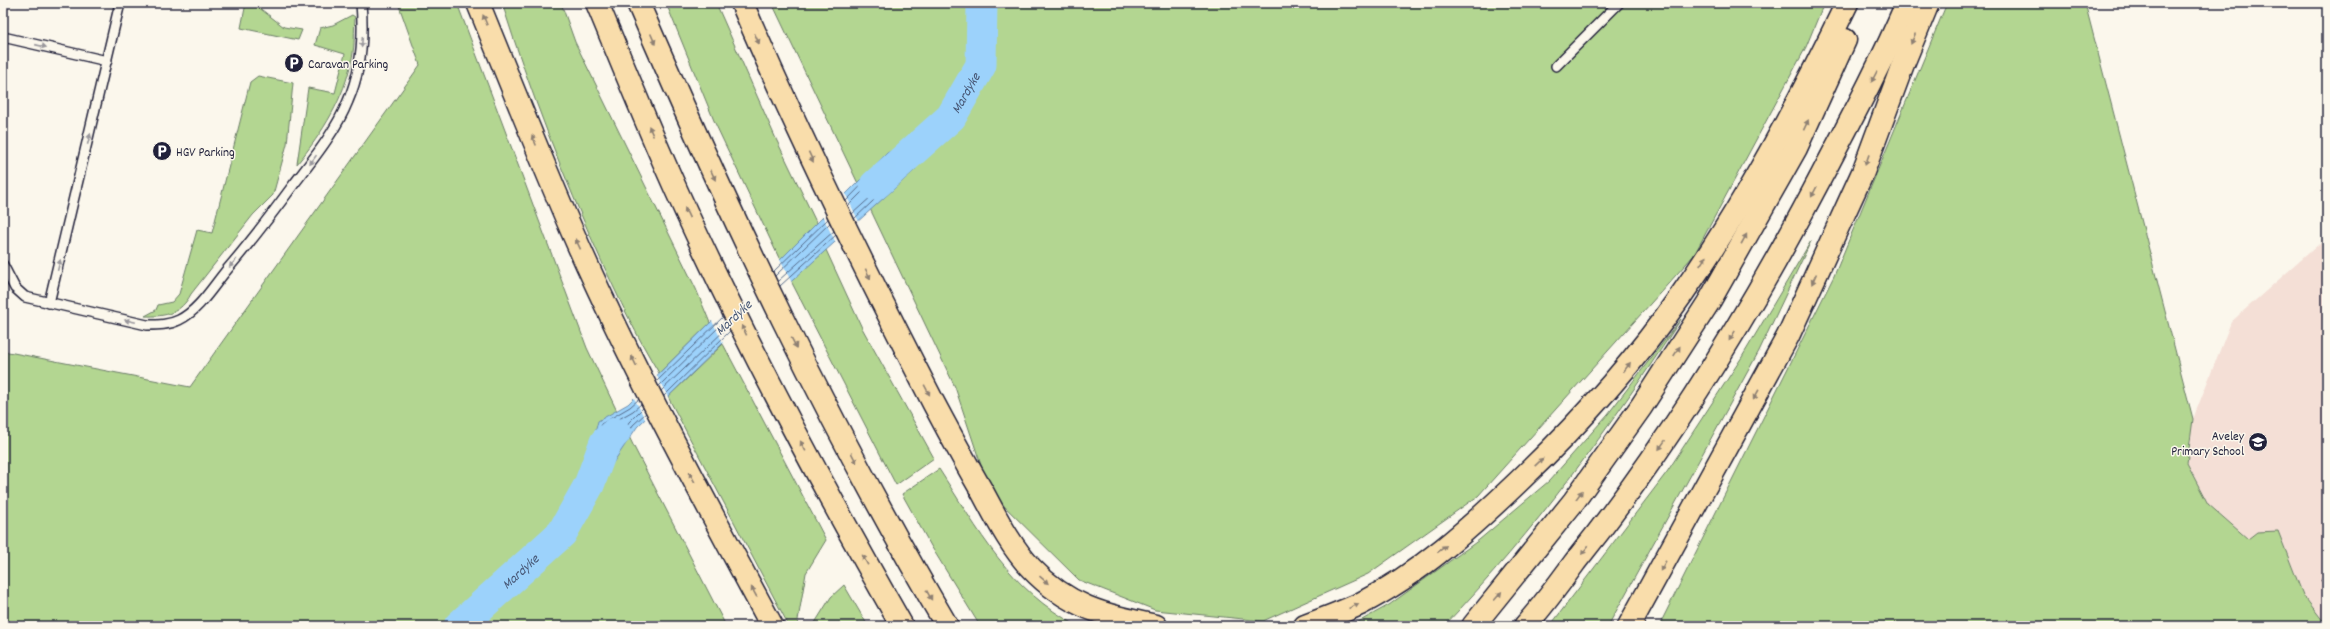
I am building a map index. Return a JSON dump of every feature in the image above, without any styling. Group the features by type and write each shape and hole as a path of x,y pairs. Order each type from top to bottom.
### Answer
{"highway":[{"path":"478,3 576,239 640,374 691,475 772,626"},
{"path":"597,3 666,167 775,392 902,626"},
{"path":"638,3 697,140 780,315 912,565 947,626"},
{"path":"742,3 783,98 889,317 957,447 995,515 1018,552 1044,580 1083,607 1156,626"},
{"path":"1305,626 1360,604 1382,592 1411,573 1476,522 1559,443 1622,373 1682,294 1734,213 1779,135 1847,3"},
{"path":"1473,626 1579,495 1641,407 1710,300 1796,148 1862,3"},
{"path":"1525,626 1614,514 1684,413 1753,303 1786,246 1886,53 1907,3"},
{"path":"1631,623 1788,336 1863,172 1928,3"}],"lane":[{"path":"49,303 120,3"},
{"path":"3,264 15,288 25,297 147,325 162,326 180,320 195,308 252,240 314,159 338,121 348,100 361,57 363,28 361,3"},
{"path":"1556,66 1619,3"},
{"path":"3,37 107,61"}],"shaded area":[{"name":"Aveley Primary School","path":"2327,237 2327,626 2303,595 2278,531 2248,539 2208,504 2187,464 2193,419 2231,322"}],"green space":[{"path":"246,3 253,3 284,27 302,30 298,40 241,28"},
{"path":"398,3 457,3 587,348 634,447 726,626 3,626 3,351 190,387 420,65"},
{"path":"502,3 561,3 575,42 696,289 710,323 659,373 621,303 573,197 536,101"},
{"path":"666,3 716,3 776,139 817,224 780,260 715,123"},
{"path":"772,3 1824,3 1806,47 1694,255 1478,496 1368,574 1263,621 1155,610 1079,580 990,492 955,387"},
{"path":"1947,3 2085,3 2193,419 2187,464 2208,504 2248,539 2257,532 2278,531 2303,595 2327,626 1659,626 1834,276"},
{"path":"352,15 355,17 354,48 344,87 324,127 297,164 308,88 335,93 345,54 315,45 320,28 333,25"},
{"path":"258,76 293,83 287,144 273,195 253,215 183,306 178,310 160,316 145,316 156,310 158,305 172,302 179,294 197,230 212,233 250,82"},
{"path":"1811,241 1759,351 1608,626 1550,626 1667,472 1742,357"},
{"path":"826,250 862,328 934,458 896,485 791,281"},
{"path":"1681,319 1654,360 1570,478 1509,553 1444,626 1351,626 1389,605 1479,540 1549,481 1608,414"},
{"path":"723,344 826,540 806,573 797,626 789,626 668,397"},
{"path":"939,469 982,536 1014,577 1033,595 1054,611 1078,626 980,626 931,546 902,494"},
{"path":"844,585 868,626 813,626 831,597"}],"water":[{"path":"899,147 916,169 722,344 637,427 603,478 588,461 598,421 628,404 710,323 780,260 887,153"}],"pier":[{"path":"845,193 859,222 836,243 822,215"},
{"path":"779,258 792,283 724,345 711,319"},
{"path":"656,374 669,399 646,421 633,396"}],"building":[{"path":"2327,568 2327,584 2321,581"}],"waterway":[{"name":"Mardyke","path":"875,185 951,117 981,65 982,3"},
{"name":"Mardyke","path":"459,626 562,533 589,485 605,442 615,433"}],"place":[{"name":"Caravan Parking","path":"294,63"},
{"name":"HGV Parking","path":"162,151"},
{"name":"Aveley Primary School","path":"2258,442"}]}
